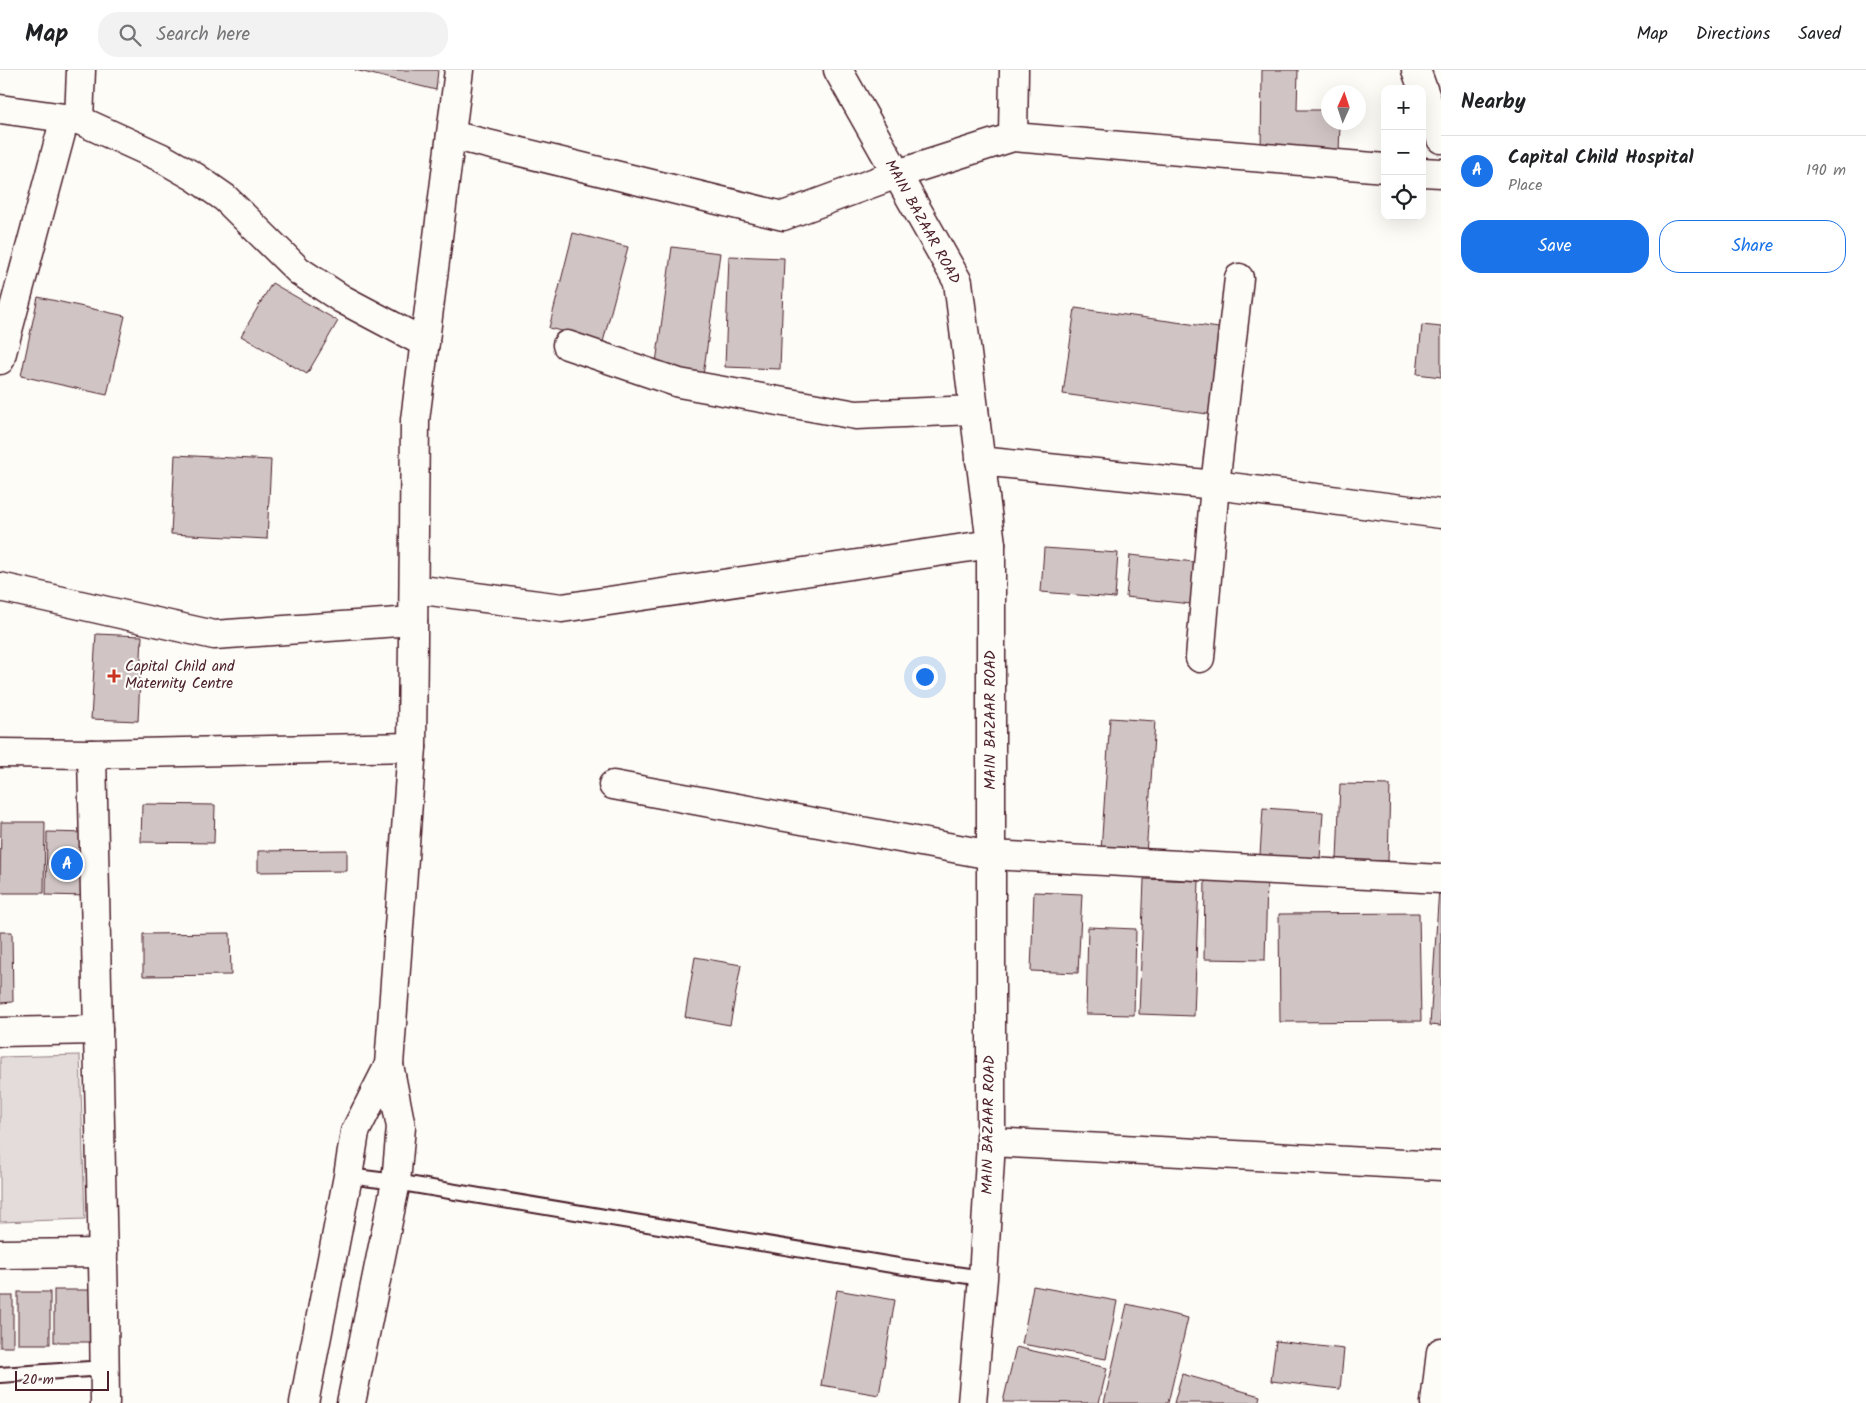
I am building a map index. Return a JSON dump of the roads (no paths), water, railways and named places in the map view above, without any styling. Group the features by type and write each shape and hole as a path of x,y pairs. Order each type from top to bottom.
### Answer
{"street":[{"path":"0,360 72,119 81,70"},
{"path":"351,1403 396,1182 401,1127 389,1065 412,747 415,420 459,70"},
{"name":"MAIN BAZAAR ROAD","path":"838,70 958,282 991,544 991,1142 976,1402"},
{"path":"1013,137 1014,70"},
{"path":"1416,70 1441,139"},
{"path":"0,108 72,119 160,156 225,198 299,271 342,299 425,343"},
{"path":"451,135 783,216 896,174 1013,137 1381,168"},
{"path":"1426,172 1441,173"},
{"path":"1200,658 1215,485 1239,278"},
{"path":"567,345 678,383 856,415 974,410"},
{"path":"980,461 1215,485 1441,514"},
{"path":"414,589 562,608 991,544"},
{"path":"0,587 214,635 413,620"},
{"path":"0,753 92,754 412,747"},
{"path":"92,754 105,1403"},
{"path":"613,785 991,855 1441,879"},
{"path":"0,1032 98,1030"},
{"path":"304,1403 355,1132 389,1065"},
{"path":"991,1142 1441,1166"},
{"path":"0,1254 103,1253"},
{"path":"1435,1403 1441,1352"}],"lane":[{"path":"348,1176 396,1182 904,1268 984,1278"},
{"path":"0,1375 105,1368"}],"place":[{"name":"Capital Child and Maternity Centre","path":"114,676"},
{"name":"Capital Child Hospital","path":"67,864"}]}
